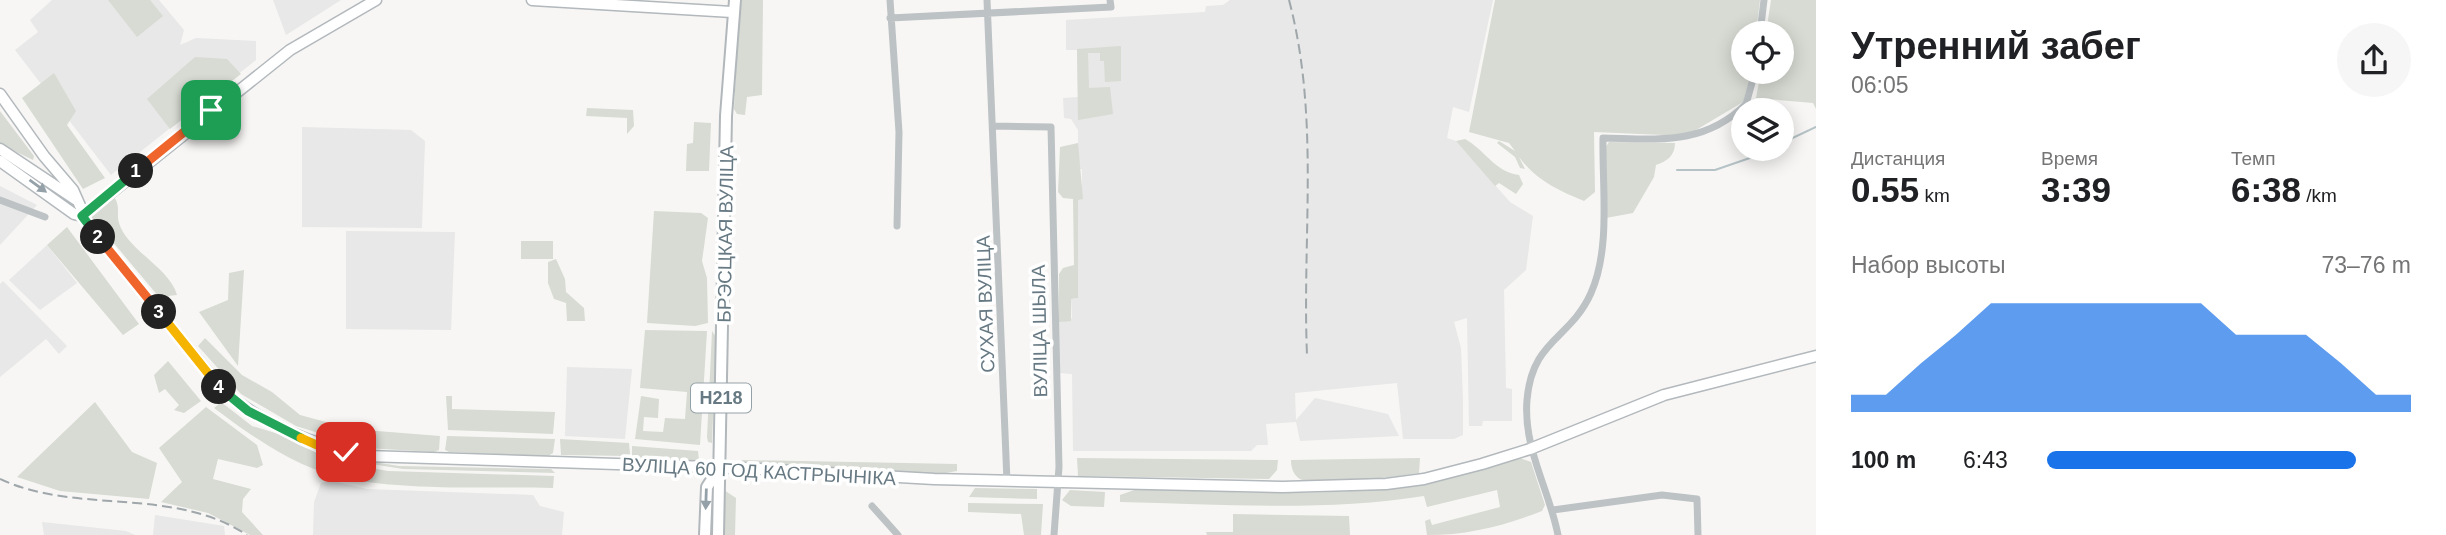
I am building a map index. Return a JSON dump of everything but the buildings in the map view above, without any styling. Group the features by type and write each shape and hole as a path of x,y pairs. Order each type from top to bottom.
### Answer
{"main road":[{"name":"БРЭСЦКАЯ ВУЛІЦА","path":"718,535 726,116 735,0"},
{"name":"БРЭСЦКАЯ ВУЛІЦА","path":"705,535 707,487 720,467"}],"street":[{"path":"82,216 289,50 376,0"},
{"path":"532,0 732,12"},
{"path":"890,0 899,132 897,226"},
{"name":"СУХАЯ ВУЛІЦА","path":"987,0 1007,481"},
{"path":"1761,21 1764,0"},
{"path":"890,18 987,15 1110,4"},
{"path":"1558,535 1553,510 1531,449 1526,419 1534,363 1580,313 1599,269 1603,239 1603,138 1679,139 1699,134 1746,104 1752,84"},
{"path":"0,93 79,201"},
{"name":"ВУЛІЦА ШЫЛА","path":"993,126 1051,127 1057,481 1054,535"},
{"path":"0,149 79,201"},
{"path":"36,171 46,172 49,167 44,156"},
{"name":"ВУЛІЦА 60 ГОД КАСТРЫЧНІКА","path":"0,161 74,214 82,216"},
{"path":"0,200 45,217"},
{"name":"ВУЛІЦА 60 ГОД КАСТРЫЧНІКА","path":"79,201 82,216 189,353 223,391 248,411 319,446 398,459 720,467 1007,481 1283,487 1387,484 1424,479 1531,449 1664,395 1816,356"},
{"path":"1553,510 1662,495 1689,497 1697,499 1699,535"},
{"path":"872,506 898,535"}],"shaded area":[{"path":"52,0 159,0 184,30 180,45 196,38 256,41 256,60 111,175 15,50 38,32 30,20"},
{"path":"108,0 150,0 163,16 137,37"},
{"path":"273,0 341,0 286,35"},
{"path":"742,0 763,0 762,95 747,97 745,115 737,114 734,109"},
{"path":"1230,0 1493,0 1469,112 1453,107 1447,138 1456,141 1510,202 1533,216 1526,270 1504,290 1506,388 1512,389 1512,421 1483,421 1482,426 1469,426 1467,318 1454,322 1461,348 1463,435 1454,439 1403,439 1397,383 1295,393 1296,420 1315,398 1388,414 1399,436 1300,441 1296,422 1266,424 1268,445 1257,445 1251,451 1073,451 1072,374 1059,373 1059,322 1072,318 1071,299 1078,298 1078,199 1082,199 1082,169 1078,169 1078,130 1071,119 1064,118 1063,98 1078,97 1077,50 1066,50 1066,20 1205,12 1206,6 1223,5"},
{"path":"1495,0 1760,0 1757,21 1731,21 1731,84 1748,84 1744,98 1731,98 1731,109 1686,136 1594,132 1595,192 1584,201 1541,179 1519,157 1525,169 1520,168 1515,157 1497,143 1499,141 1515,151 1509,143 1469,132"},
{"path":"1771,0 1816,0 1816,109 1813,103 1794,101 1794,98 1756,98 1759,84 1794,84 1794,21 1768,21"},
{"path":"1121,46 1121,81 1105,82 1104,61 1100,61 1100,53 1088,53 1089,88 1110,87 1113,114 1078,120 1077,49"},
{"path":"195,57 227,59 241,74 170,129 147,99"},
{"path":"54,73 76,111 67,125 105,178 83,189 22,98"},
{"path":"587,108 633,110 634,126 627,134 627,118 586,116"},
{"path":"0,111 34,156 33,160 0,144"},
{"path":"694,122 711,123 709,171 686,171 687,144 693,143"},
{"path":"302,127 411,130 425,141 422,228 302,227"},
{"path":"1465,139 1503,170 1519,175 1523,184 1516,194 1499,183 1495,186 1456,141"},
{"path":"1609,142 1675,143 1670,157 1656,165 1654,177 1633,213 1606,218 1605,148"},
{"path":"1078,143 1083,199 1078,200 1078,298 1071,299 1071,321 1059,322 1059,274 1063,268 1074,265 1073,199 1063,198 1058,192 1060,147"},
{"path":"0,186 37,205 0,245"},
{"path":"114,197 119,223 124,233 166,276 177,295 159,297 91,216"},
{"path":"654,211 701,213 708,218 702,261 707,278 708,323 695,326 647,323"},
{"path":"67,227 139,324 123,335 47,245"},
{"path":"346,231 455,232 451,330 346,329"},
{"path":"521,241 553,241 553,259 521,259"},
{"path":"47,245 77,283 40,310 9,280"},
{"path":"556,259 565,279 566,292 584,308 585,321 567,321 566,303 554,299 548,283 548,262"},
{"path":"244,270 238,366 199,312 228,300 229,273"},
{"path":"3,281 67,346 59,354 46,339 0,377 0,284"},
{"path":"645,330 707,331 700,445 635,439 641,396 659,399 658,418 644,417 643,431 663,432 665,418 685,419 687,392 640,388"},
{"path":"712,331 716,337 712,443 708,442 707,437"},
{"path":"205,338 242,375 272,392 300,415 352,429 440,436 439,450 434,452 366,448 296,426 241,394 198,346"},
{"path":"168,361 201,401 184,413 174,410 179,405 165,389 159,393 154,375"},
{"path":"567,367 632,369 625,439 565,436"},
{"path":"446,396 452,396 452,409 555,412 553,434 448,430"},
{"path":"95,402 132,452 157,463 149,499 60,491 17,477"},
{"path":"221,402 252,426 282,435 319,453 321,459 388,471 554,476 553,488 403,486 344,478 291,459 264,443 214,408"},
{"path":"206,407 257,445 263,465 257,468 218,459 213,479 251,489 243,499 242,512 263,535 250,535 208,513 161,502 182,482 159,448"},
{"path":"447,436 555,439 553,453 548,456 449,452 445,450"},
{"path":"560,439 629,443 630,454 561,455"},
{"path":"632,446 698,451 699,461 632,459"},
{"path":"325,454 399,466 551,469 555,473 403,469 321,456"},
{"path":"1517,457 1531,462 1545,505 1542,511 1499,525 1457,533 1427,535 1425,521 1430,519 1432,525 1500,507 1497,490 1427,507 1424,496 1310,505 1120,502 1120,495 1137,489 1282,493 1376,489 1423,483"},
{"path":"1077,458 1278,460 1277,470 1269,479 1078,476"},
{"path":"1420,458 1419,473 1322,482 1300,479 1293,471 1291,460"},
{"path":"742,460 957,464 957,471 940,474 741,463"},
{"path":"333,481 367,489 533,495 540,506 564,512 562,535 313,535 314,502 321,483"},
{"path":"975,488 1037,489 1037,499 969,497"},
{"path":"724,490 736,498 735,535 723,535"},
{"path":"1070,490 1105,492 1104,507 1071,506 1062,500"},
{"path":"968,503 1043,504 1041,535 1024,535 1021,514 968,512"},
{"path":"1233,514 1349,516 1350,535 1207,535 1206,532 1233,532"},
{"path":"155,515 224,526 225,535 153,535"},
{"path":"42,522 126,531 135,535 44,535"}],"waterway":[{"path":"1794,137 1816,127"},
{"path":"1677,170 1715,170 1741,161"}],"railway":[{"path":"1289,0 1298,44 1307,132 1307,355"},
{"path":"0,479 30,490 61,496 157,505 188,511 218,520 247,535"}],"route":[{"path":"211,110 82,216 189,353 223,391 248,411 306,440 346,452"}]}
